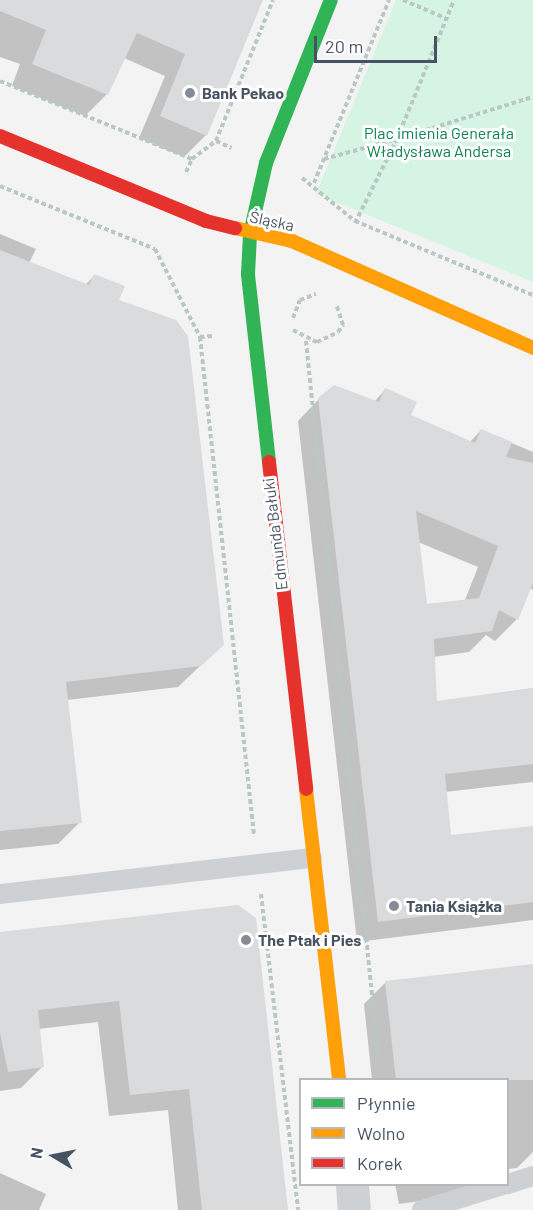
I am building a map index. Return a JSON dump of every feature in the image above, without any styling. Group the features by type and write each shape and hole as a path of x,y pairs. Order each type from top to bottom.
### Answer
{"street":[{"name":"Edmunda Bałuki","path":"331,0 266,163 250,234 254,360 339,1078"},
{"name":"Śląska","path":"0,136 172,208 250,234 323,254 533,348"},
{"path":"352,1186 354,1210"}],"lane":[{"path":"0,894 312,858"},
{"path":"509,1183 533,1176"},
{"path":"422,1210 500,1186"}],"path":[{"path":"0,81 192,159 216,141 273,0"},
{"path":"389,0 314,183 355,221 533,295"},
{"path":"403,0 446,18"},
{"path":"355,221 397,139 454,0"},
{"path":"324,159 397,139 533,96"},
{"path":"0,186 155,249 200,337 298,1210"},
{"path":"306,341 338,332 343,325 337,304 317,294 300,300 291,328 306,341 380,1078"},
{"path":"200,337 213,336"}],"green space":[{"name":"Plac imienia Generała Władysława Andersa","path":"396,0 533,0 533,282 316,194"}],"building":[{"path":"0,0 263,0 207,136 160,116 185,54 137,33 108,95 32,64 46,30 0,11"},
{"path":"0,250 89,285 94,274 125,286 119,300 176,320 188,336 224,645 201,666 66,682 82,823 0,831"},
{"path":"334,385 379,402 385,388 417,402 411,415 475,443 481,429 512,442 506,457 533,463 533,583 518,620 499,610 492,631 434,639 437,701 533,688 533,764 445,774 451,835 533,826 533,902 378,922 318,398","holes":["416,511 498,546 479,598 427,604"]},
{"path":"238,905 256,918 288,1210 202,1210 189,1089 130,1095 119,1001 38,1010 44,1067 8,1072 0,1033 0,932"},
{"path":"533,964 533,1080 396,1078 385,981"}],"traffic: fast":[{"path":"269,462 248,274 250,234 266,163 331,0"}],"traffic: slow":[{"path":"235,228 292,241 533,348"},
{"path":"306,789 339,1078"}],"traffic: jam":[{"path":"0,136 206,221 235,228"},
{"path":"269,462 306,789"}],"place":[{"name":"Bank Pekao","path":"190,93"},
{"name":"Tania Książka","path":"394,906"},
{"name":"The Ptak i Pies","path":"246,940"}]}
